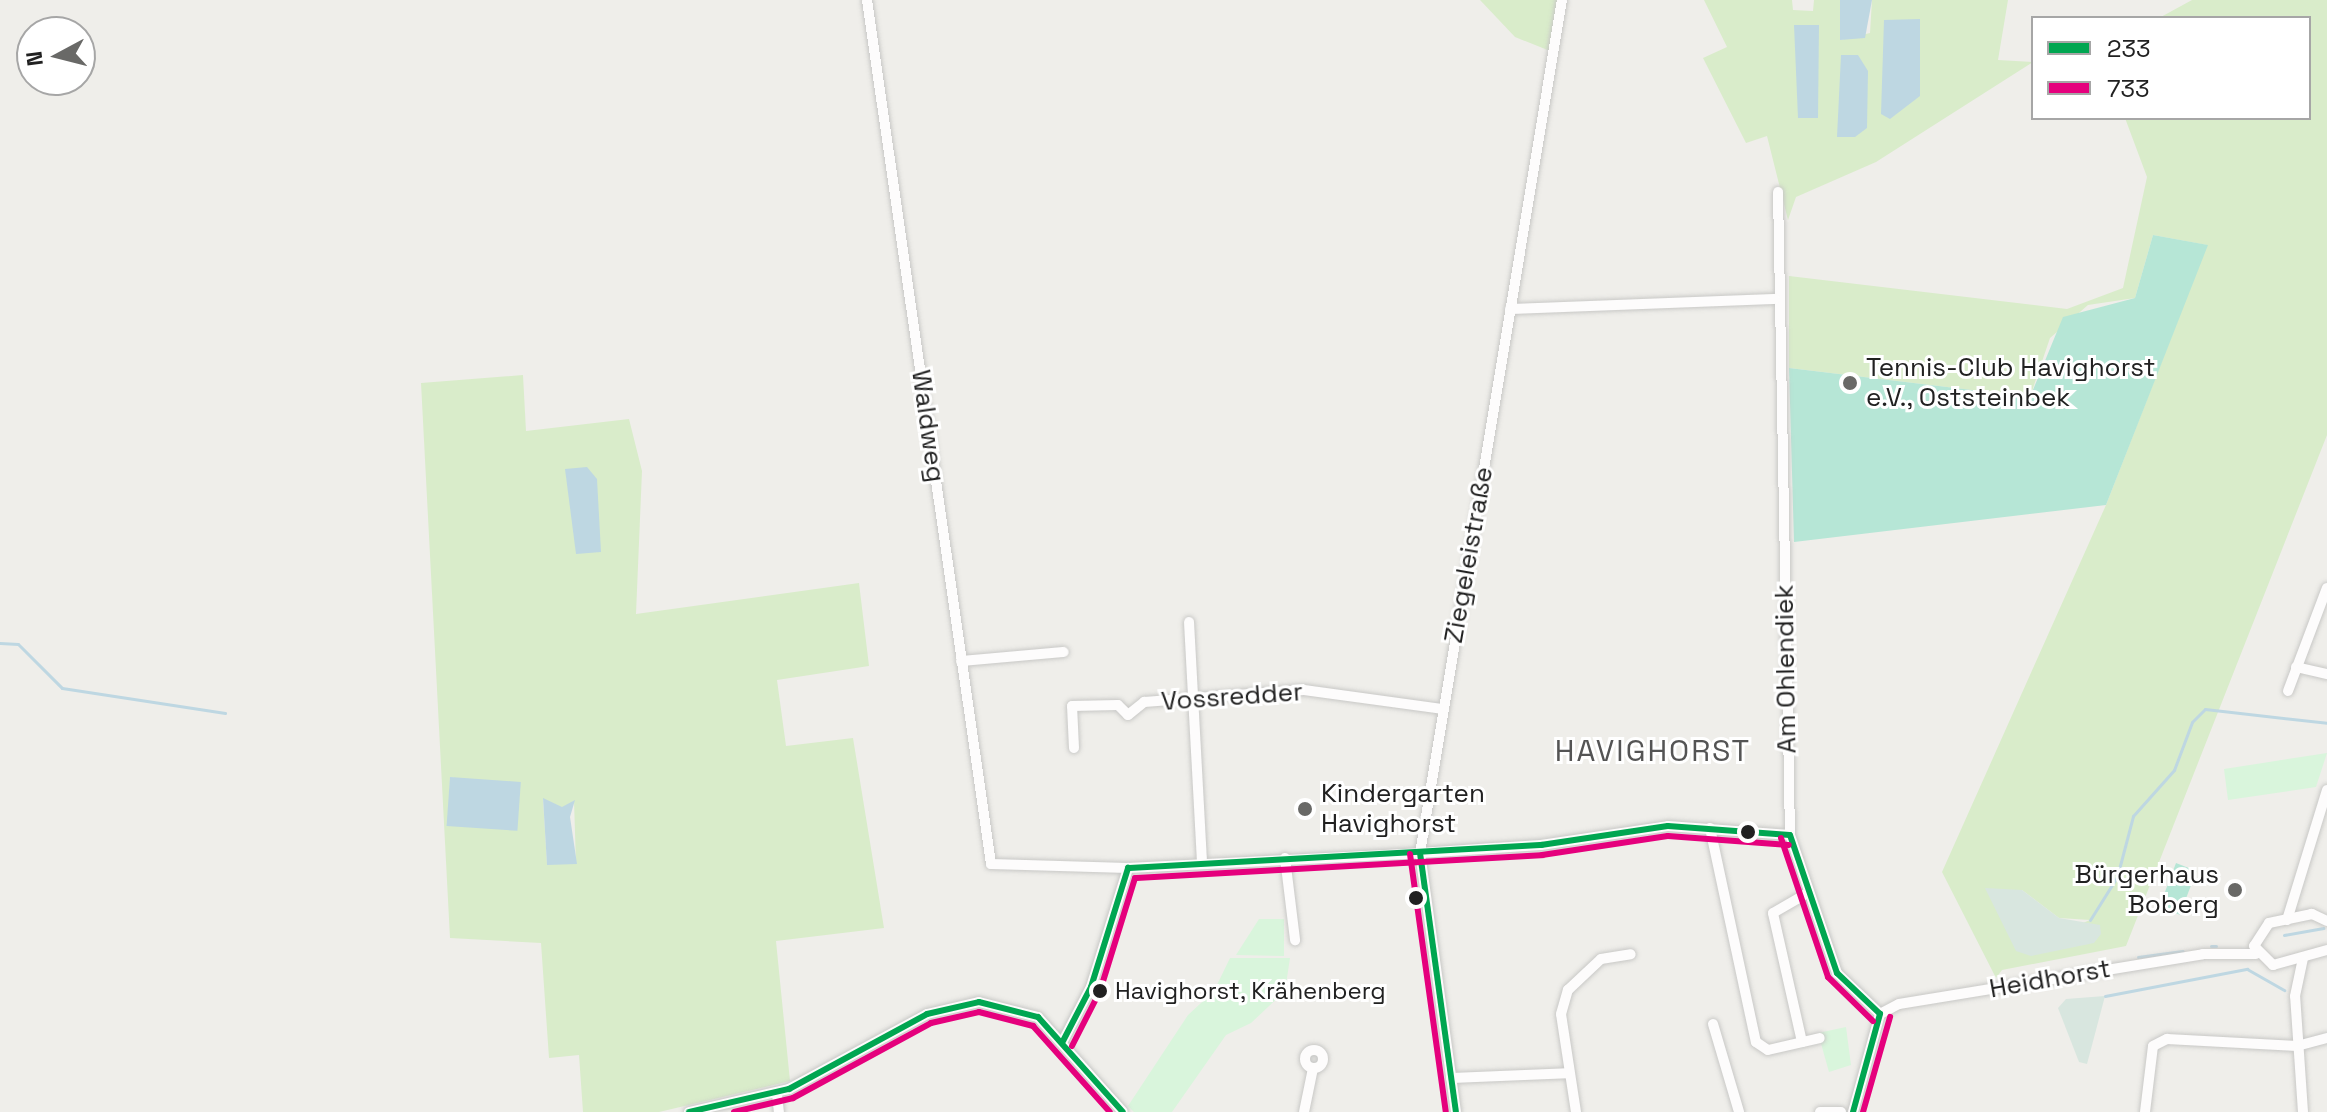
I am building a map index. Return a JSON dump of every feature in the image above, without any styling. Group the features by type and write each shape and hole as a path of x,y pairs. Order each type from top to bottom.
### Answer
{"street":[{"name":"Waldweg","path":"867,0 987,851 998,868 1128,868"},
{"name":"Ziegeleistraße","path":"1456,1112 1420,853 1562,0"},
{"name":"Am Ohlendiek","path":"1778,192 1775,299 1781,312 1790,835 1807,893 1840,980 1880,1014"},
{"path":"1510,309 1775,299"},
{"path":"2288,691 2326,591"},
{"path":"1189,622 1202,862"},
{"path":"961,661 1064,652"},
{"path":"2296,667 2327,674"},
{"name":"Vossredder","path":"1074,748 1072,706 1118,705 1128,715 1144,702 1304,690 1442,709"},
{"path":"2287,920 2301,887 2327,790"},
{"path":"1063,1041 1091,987 1128,868 1541,845 1668,826 1790,835"},
{"path":"1710,828 1756,1042 1768,1050 1820,1038"},
{"path":"1285,858 1295,940"},
{"path":"2301,887 2312,914 2327,921"},
{"path":"1802,1042 1773,913 1807,893"},
{"name":"Heidhorst","path":"1880,1014 1910,1002 2223,951 2255,937 2264,926 2312,914"},
{"path":"2255,937 2256,954"},
{"path":"2295,996 2282,964 2327,950"},
{"name":"Heidhorst","path":"2223,951 2256,954 2282,964"},
{"path":"1576,1112 1561,1014 1568,990 1592,964 1631,954"},
{"path":"2303,959 2295,996 2303,1112"},
{"path":"689,1112 777,1094 919,1018 962,1003 1023,1009 1063,1041 1123,1112"},
{"path":"1853,1112 1880,1014"},
{"path":"1713,1024 1739,1112"},
{"path":"2145,1112 2153,1046 2167,1039 2297,1046 2327,1038"},
{"path":"1304,1112 1313,1068"},
{"path":"1451,1078 1568,1073"},
{"path":"777,1094 779,1112"},
{"path":"1820,1112 1841,1112"}],"green space":[{"path":"1480,0 1558,0 1550,51 1515,37"},
{"path":"1704,0 1792,0 1793,10 1813,11 1814,0 1840,0 1840,40 1870,33 1872,0 2008,0 1998,60 2031,63 1876,162 1796,197 1788,220 1767,136 1746,143 1703,58 1727,47"},
{"path":"2192,0 2327,0 2327,435 2126,946 2002,970 1996,978 1942,872 2106,505 2207,245 2153,235 2135,298 2088,305 2050,338 2030,397 1789,368 1789,276 2067,309 2123,288 2147,177 2126,120 2311,120 2311,16 2163,16","holes":["2022,890 2059,918 2090,920 2017,951"]},
{"name":"Tennis-Club Havighorst e.V., Oststeinbek","path":"2153,235 2208,245 2106,505 1794,542 1789,368 2030,397 2063,317 2135,298"},
{"path":"523,375 526,431 629,419 642,471 636,614 859,583 869,666 777,680 786,746 853,738 884,928 776,941 790,1081 659,1112 583,1112 579,1055 549,1058 541,943 450,938 421,383","holes":["450,777 484,784 449,826","543,799 562,808 574,801 576,864 547,864"]},
{"path":"2327,753 2316,787 2228,800 2224,769"},
{"path":"2176,863 2197,871 2180,915 2159,907"},
{"path":"1259,919 1284,919 1284,956 1236,955"},
{"path":"1230,958 1290,958 1285,991 1251,1023 1226,1035 1172,1112 1134,1112 1128,1106 1188,1015 1214,991"},
{"path":"1846,1027 1851,1065 1829,1072 1818,1033"}],"shaded area":[{"path":"1985,888 2022,890 2059,918 2100,925 2101,934 2094,943 2031,956 2016,951"},
{"path":"2105,996 2087,1064 2079,1062 2058,1008 2066,999"}],"water":[{"path":"1840,0 1872,0 1865,38 1840,40"},
{"path":"1920,19 1920,96 1890,119 1881,114 1884,20"},
{"path":"1794,25 1819,25 1818,118 1798,118"},
{"path":"1841,55 1858,55 1868,71 1867,128 1855,137 1837,137"},
{"path":"587,467 597,479 601,552 576,554 565,469"},
{"path":"450,777 521,782 517,831 447,826"},
{"path":"543,798 562,807 575,800 570,817 577,864 547,865"}],"waterway":[{"path":"0,643 18,644 62,688 225,713"},
{"path":"2090,920 2117,877 2133,816 2174,770 2192,722 2205,709 2327,723"},
{"path":"2284,935 2323,928"},
{"path":"2211,946 2216,946"},
{"path":"2138,957 2183,951"},
{"path":"2105,996 2247,969 2284,990"}],"transit line":[{"name":"233","path":"1063,1041 1091,987 1128,868 1541,845 1668,826 1790,835"},
{"name":"233","path":"1790,835 1837,973 1880,1014"},
{"name":"733","path":"1072,1046 1100,991 1135,878 1542,855 1668,836 1789,845"},
{"name":"733","path":"1781,838 1828,977 1873,1021"},
{"name":"233","path":"1420,853 1456,1112"},
{"name":"733","path":"1410,854 1446,1112"},
{"name":"233","path":"689,1112 789,1089 927,1014 979,1002 1038,1017 1123,1112"},
{"name":"733","path":"734,1112 793,1098 931,1023 979,1012 1033,1026 1110,1112"},
{"name":"233","path":"1853,1112 1880,1014"},
{"name":"733","path":"1863,1112 1890,1017"}],"place":[{"name":"Tennis-Club Havighorst e.V., Oststeinbek","path":"1850,383"},
{"name":"Kindergarten Havighorst","path":"1305,809"},
{"name":"Bürgerhaus Boberg","path":"2235,890"},
{"name":"Havighorst, Krähenberg","path":"1100,991"}],"district":[{"name":"HAVIGHORST","path":"1653,751"}]}
